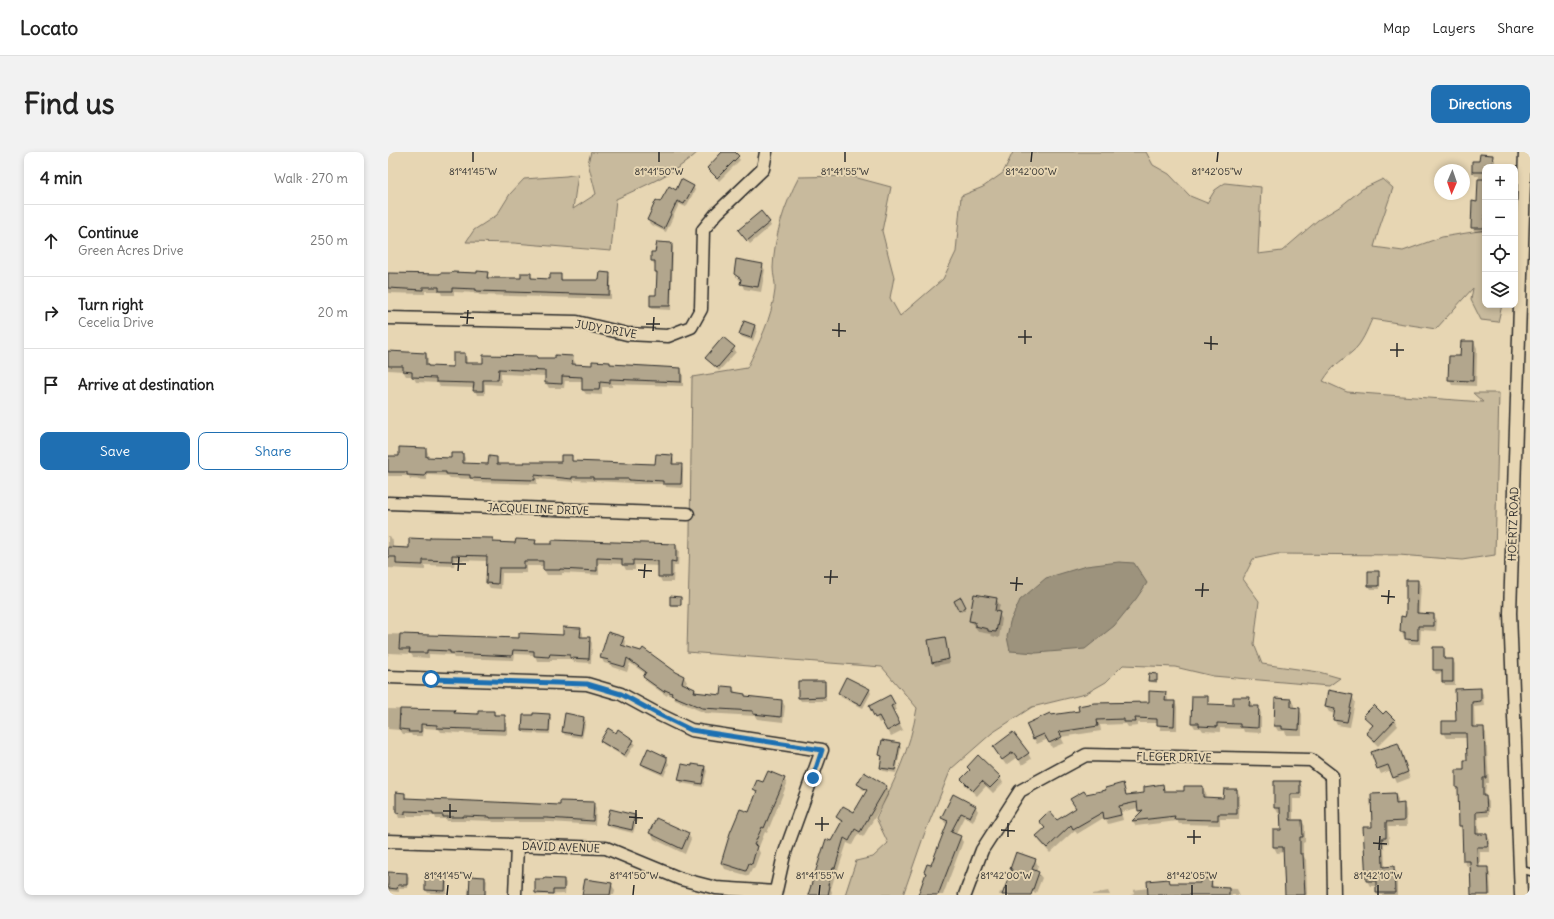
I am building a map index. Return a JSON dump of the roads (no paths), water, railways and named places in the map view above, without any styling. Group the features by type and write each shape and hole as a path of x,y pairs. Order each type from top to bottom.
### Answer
{"street":[{"name":"JUDY DRIVE","path":"388,318 577,322 627,334 661,336 668,336 691,327 700,309 703,230 717,214 763,169 766,152"},
{"name":"HOERTZ ROAD","path":"1521,895 1525,870 1510,613 1524,152"},
{"name":"JACQUELINE DRIVE","path":"388,503 688,514"},
{"path":"388,677 587,684 621,694 691,730 822,750 784,854 775,894"},
{"name":"FLEGER DRIVE","path":"965,895 982,850 1020,791 1086,755 1311,760 1332,776 1334,895"},
{"name":"DAVID AVENUE","path":"388,841 606,848 681,879 716,888 775,894"},
{"path":"515,895 517,846"}]}
